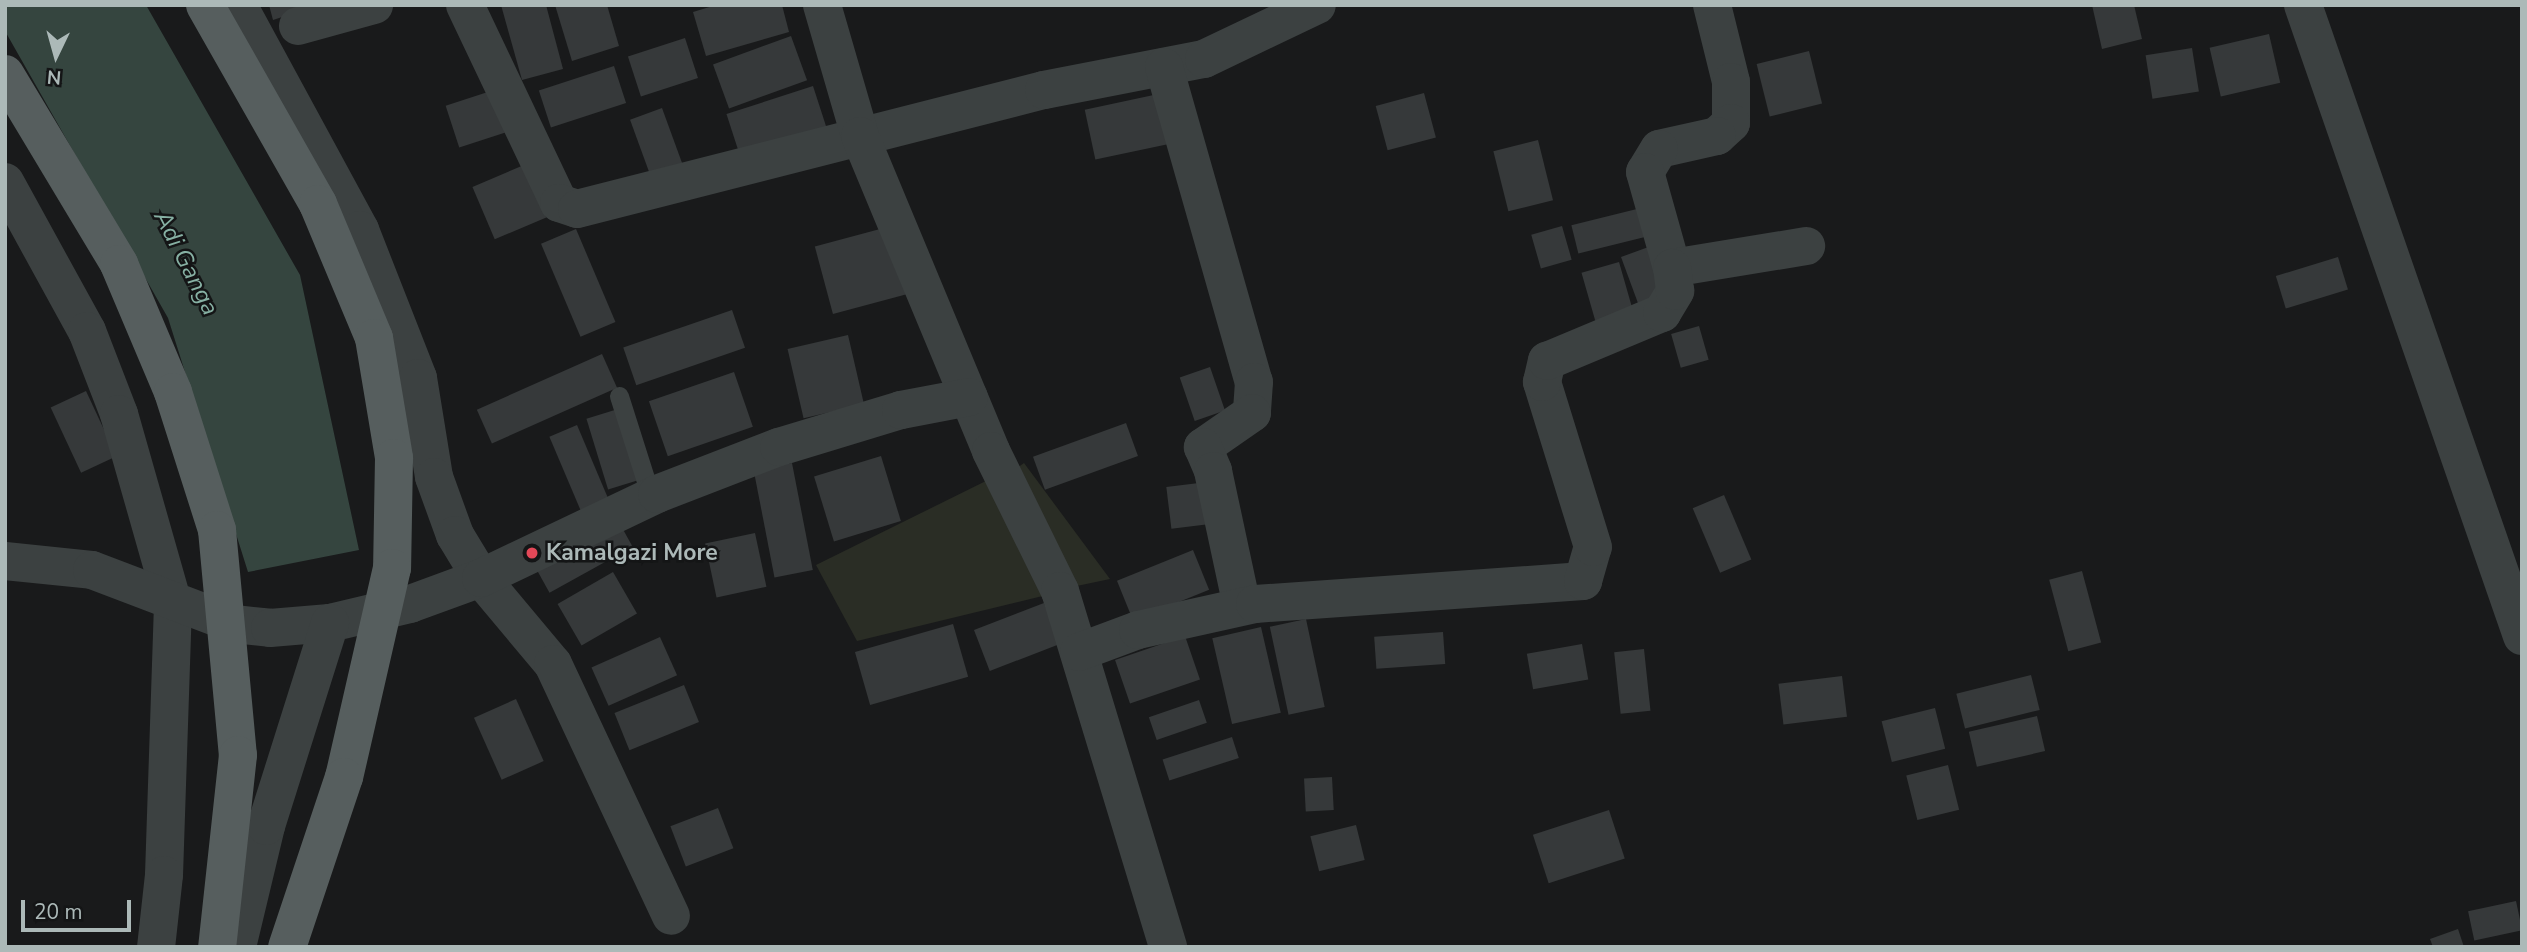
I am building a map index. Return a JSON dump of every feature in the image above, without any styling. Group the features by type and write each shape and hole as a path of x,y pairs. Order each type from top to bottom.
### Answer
{"main road":[{"path":"205,5 318,204 369,326 394,458 391,569 344,778 287,947"},
{"path":"5,74 119,264 173,392 217,530 238,755 217,947"}],"street":[{"path":"238,5 360,230 418,378 434,477 455,536 481,578 536,640 558,673 671,916"},
{"path":"298,26 373,5"},
{"path":"465,5 565,208 596,207 1044,90 1221,53 1317,5"},
{"path":"822,5 860,136 969,397 1037,537 1079,652 1168,947"},
{"path":"1079,652 1138,630 1242,606 1583,582 1593,547 1542,382 1547,362 1661,313 1675,291 1672,268 1645,172 1659,149 1717,136 1731,123 1731,82 1712,5"},
{"path":"2303,5 2522,636"},
{"path":"1164,67 1254,382 1252,413 1203,447 1213,471 1242,606"},
{"path":"5,182 87,331 119,414 173,604 164,875 156,947"},
{"path":"1672,268 1806,246"},
{"path":"5,561 92,570 173,604 246,625 296,628 330,623 410,604 481,578 651,497 831,430 969,397"},
{"path":"237,947 267,827 330,623"}],"lane":[{"path":"619,396 651,497"}],"shaded area":[{"path":"1024,463 1110,579 1072,587 1009,474"},
{"path":"998,475 1059,592 857,641 816,565"}],"water":[{"name":"Adi Ganga","path":"5,5 146,5 300,275 359,550 248,572 168,318 5,31"}],"building":[{"path":"269,5 316,5 316,6 273,20"},
{"path":"501,5 546,5 563,69 522,80"},
{"path":"555,5 607,5 619,46 572,61"},
{"path":"716,5 782,5 789,32 706,56 693,12"},
{"path":"2092,5 2134,5 2142,39 2102,49"},
{"path":"2269,34 2280,83 2221,96 2210,48"},
{"path":"791,36 807,80 729,109 713,64"},
{"path":"685,38 698,78 641,96 628,57"},
{"path":"2192,48 2199,91 2152,99 2146,55"},
{"path":"1809,51 1822,103 1770,116 1757,64"},
{"path":"614,66 626,103 551,128 539,90"},
{"path":"813,86 828,131 741,159 726,114"},
{"path":"497,89 511,131 459,148 446,106"},
{"path":"1163,93 1174,143 1095,160 1085,110"},
{"path":"1424,93 1436,137 1388,150 1376,106"},
{"path":"662,108 686,173 654,184 630,120"},
{"path":"1538,140 1553,200 1508,211 1493,151"},
{"path":"524,165 546,217 495,239 472,187"},
{"path":"1649,206 1656,234 1578,253 1571,225"},
{"path":"895,225 913,293 833,314 815,246"},
{"path":"1562,226 1572,260 1541,268 1531,235"},
{"path":"576,229 615,322 580,337 541,244"},
{"path":"1654,245 1659,307 1642,314 1621,257"},
{"path":"2338,257 2348,290 2286,309 2276,276"},
{"path":"1619,262 1635,318 1597,329 1582,273"},
{"path":"732,310 745,348 636,385 623,347"},
{"path":"1699,326 1709,360 1681,368 1671,334"},
{"path":"848,335 864,404 804,418 788,349"},
{"path":"602,354 617,388 492,444 477,410"},
{"path":"1210,367 1225,410 1195,421 1180,377"},
{"path":"734,372 753,427 668,456 649,401"},
{"path":"86,391 116,456 81,473 51,407"},
{"path":"618,409 640,480 608,489 586,419"},
{"path":"1126,423 1138,456 1045,490 1033,457"},
{"path":"577,425 608,499 581,510 549,437"},
{"path":"881,456 901,521 834,541 814,476"},
{"path":"792,463 813,570 775,577 754,470"},
{"path":"1207,482 1212,524 1171,529 1166,487"},
{"path":"1724,495 1751,559 1720,573 1693,508"},
{"path":"620,524 633,547 550,593 537,570"},
{"path":"755,533 766,587 717,597 705,544"},
{"path":"1193,550 1209,590 1133,621 1117,581"},
{"path":"2082,571 2101,642 2068,651 2049,580"},
{"path":"613,572 637,614 582,646 558,604"},
{"path":"1044,603 1060,644 990,671 974,630"},
{"path":"1306,619 1325,707 1289,715 1270,627"},
{"path":"953,624 968,677 870,705 855,652"},
{"path":"1261,627 1281,713 1232,724 1212,638"},
{"path":"1443,632 1445,664 1376,669 1374,637"},
{"path":"1185,636 1200,679 1130,704 1115,660"},
{"path":"660,637 677,675 609,706 591,668"},
{"path":"1582,644 1588,679 1533,689 1527,654"},
{"path":"1644,649 1650,711 1621,714 1614,652"},
{"path":"2031,675 2040,710 1965,729 1956,694"},
{"path":"1842,676 1847,717 1783,724 1778,684"},
{"path":"684,685 699,722 629,750 614,713"},
{"path":"516,699 544,761 502,780 474,718"},
{"path":"1199,700 1207,723 1157,740 1149,717"},
{"path":"1935,708 1945,749 1892,762 1882,721"},
{"path":"2037,716 2045,751 1977,767 1969,732"},
{"path":"1232,737 1239,758 1169,780 1163,760"},
{"path":"1948,765 1959,810 1917,820 1906,775"},
{"path":"1332,777 1334,810 1306,811 1304,778"},
{"path":"718,808 733,848 686,866 670,826"},
{"path":"1609,810 1625,859 1549,883 1533,835"},
{"path":"1356,825 1365,860 1319,871 1310,836"},
{"path":"2516,901 2522,930 2474,941 2468,911"},
{"path":"2458,929 2464,947 2433,947 2430,939"}],"place":[{"name":"Kamalgazi More","path":"532,553"}]}
